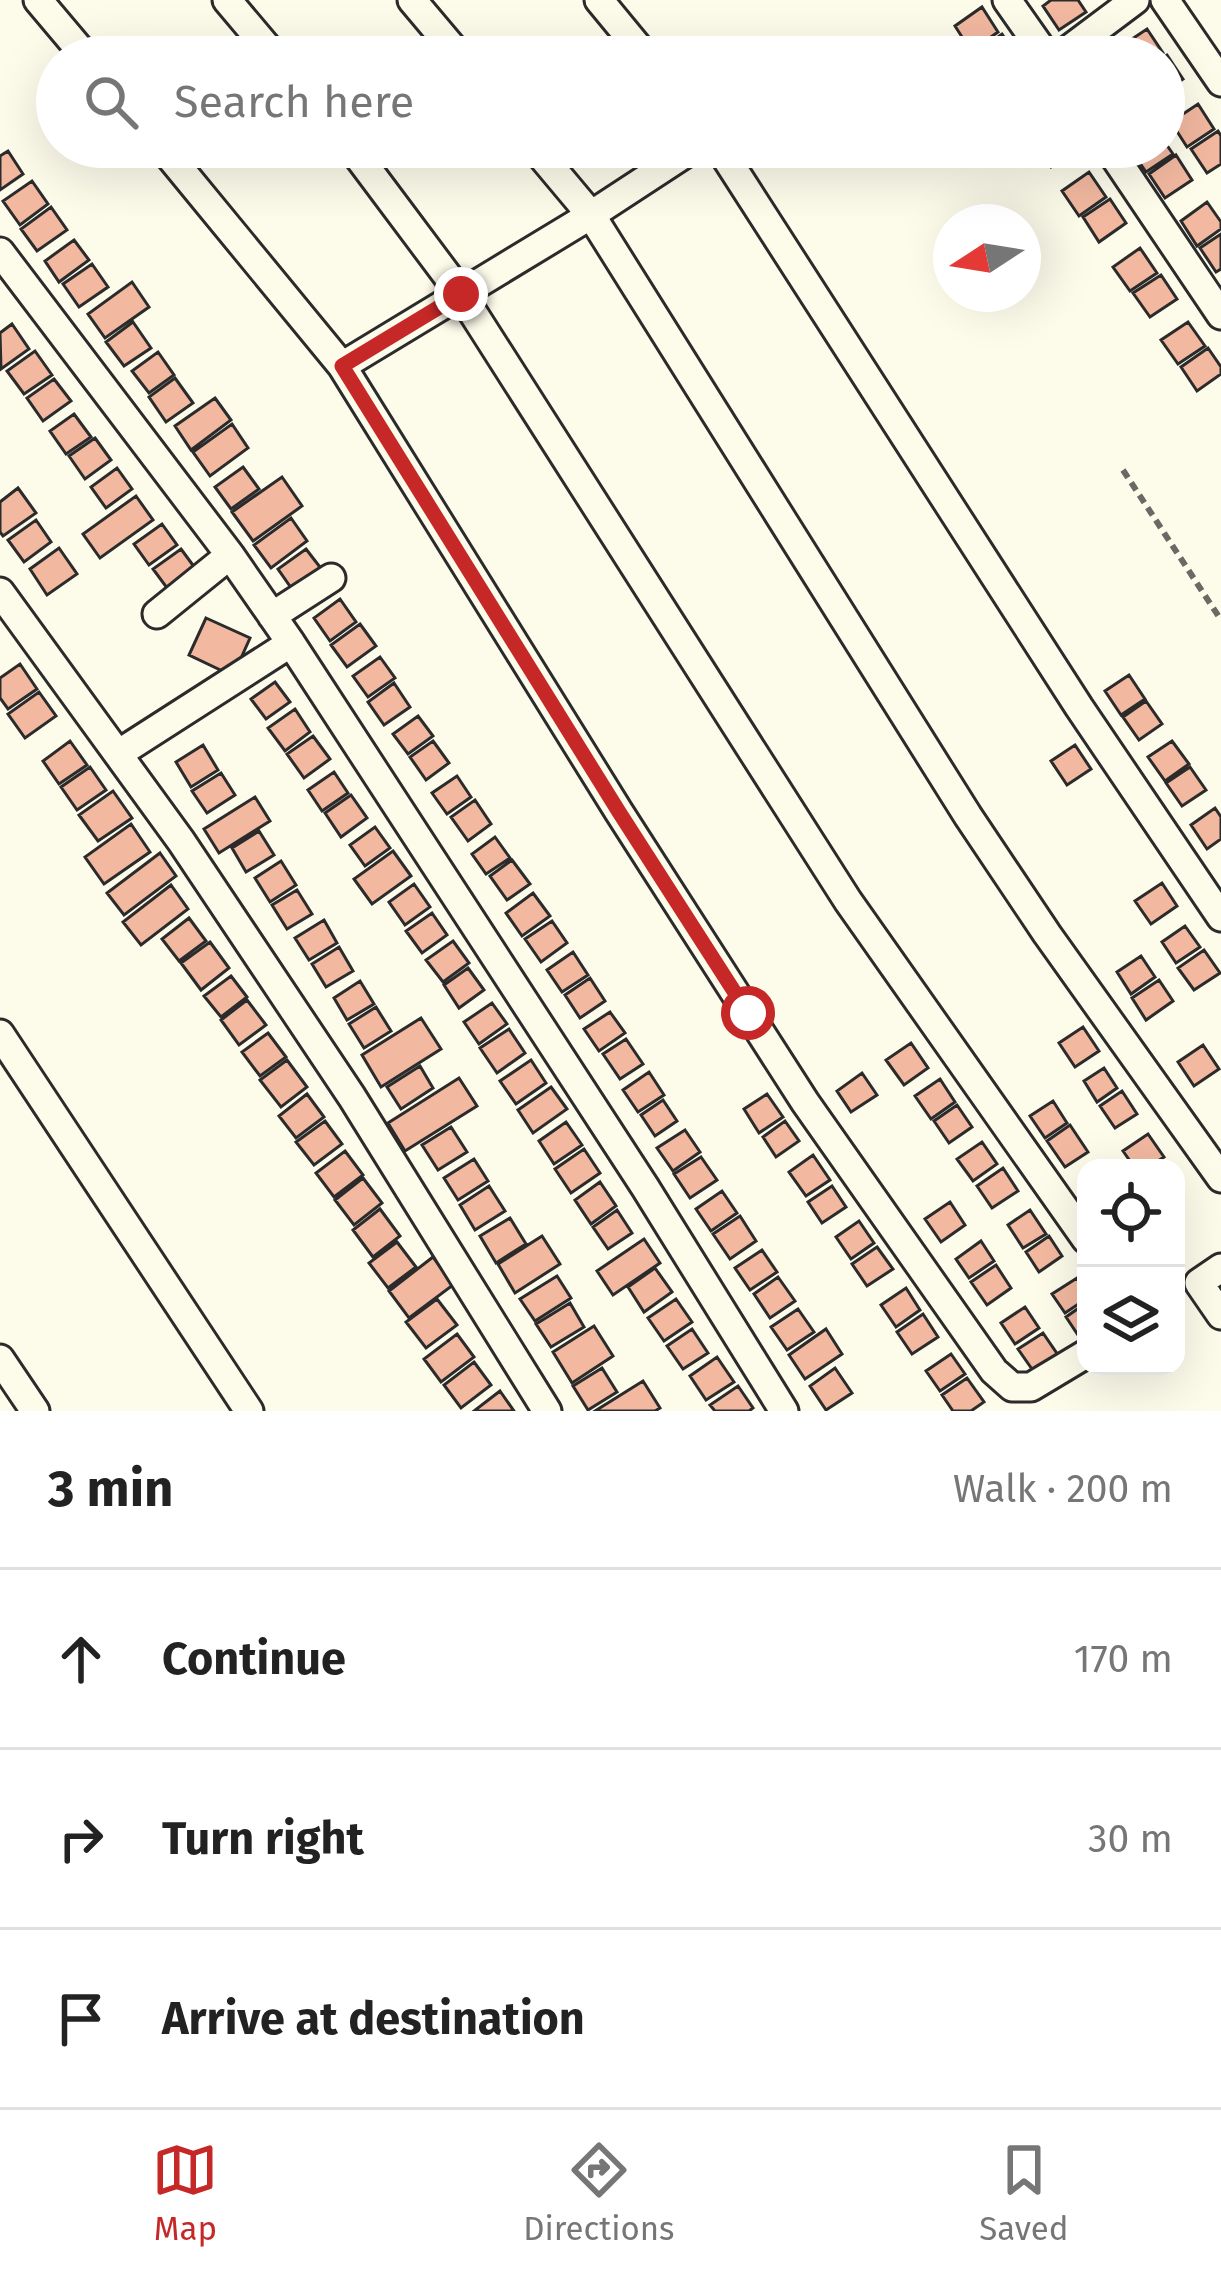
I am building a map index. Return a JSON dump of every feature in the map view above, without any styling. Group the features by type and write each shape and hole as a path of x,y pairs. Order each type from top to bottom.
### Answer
{"street":[{"path":"38,0 68,36"},
{"path":"227,0 257,36"},
{"path":"412,0 442,36"},
{"path":"599,0 629,36"},
{"path":"1007,0 1032,36"},
{"path":"1087,36 1135,0"},
{"path":"1165,0 1221,82"},
{"path":"178,168 342,366 805,1102 994,1370 1012,1387 1030,1388 1077,1359"},
{"path":"367,168 461,294 848,901 1077,1226"},
{"path":"552,168 591,215 968,816 1221,1178"},
{"path":"342,366 663,168"},
{"path":"732,168 1078,707 1221,917"},
{"path":"1122,168 1221,315"},
{"path":"0,252 230,555 291,643 632,1167 784,1411"},
{"path":"157,614 230,555"},
{"path":"272,616 331,578"},
{"path":"0,592 181,842 352,1097 547,1411"},
{"path":"118,754 291,643"},
{"path":"0,1034 249,1411"},
{"path":"1199,1283 1221,1316"},
{"path":"0,1359 35,1411"}],"path":[{"path":"1123,470 1221,620"}],"building":[{"path":"1051,0 1078,0 1086,12 1059,30 1043,6"},
{"path":"982,7 998,32 961,36 955,26"},
{"path":"1198,104 1214,129 1187,147 1185,144 1185,113"},
{"path":"1218,131 1221,164 1207,173 1191,149"},
{"path":"8,151 23,174 0,190 0,156"},
{"path":"1158,168 1184,168 1192,180 1165,198 1149,174"},
{"path":"1089,172 1106,197 1079,216 1062,191"},
{"path":"32,181 48,204 20,225 3,201"},
{"path":"1110,199 1126,223 1099,242 1083,217"},
{"path":"1207,202 1221,229 1197,246 1181,221"},
{"path":"51,207 67,230 37,251 21,229"},
{"path":"1221,234 1221,269 1216,272 1200,248"},
{"path":"74,240 89,260 59,282 45,261"},
{"path":"1140,248 1157,273 1130,291 1113,267"},
{"path":"92,264 108,287 79,307 63,284"},
{"path":"1161,275 1177,299 1150,317 1133,293"},
{"path":"132,282 149,307 105,338 88,314"},
{"path":"133,322 151,348 124,366 106,342"},
{"path":"1188,322 1205,346 1178,364 1161,340"},
{"path":"12,324 29,349 1,369 0,333"},
{"path":"1208,348 1221,374 1197,391 1181,367"},
{"path":"35,351 52,375 24,394 7,371"},
{"path":"158,352 174,375 149,393 132,371"},
{"path":"175,378 193,403 166,422 149,397"},
{"path":"54,379 71,401 43,421 27,398"},
{"path":"215,398 231,420 191,450 175,426"},
{"path":"74,414 91,437 66,454 50,431"},
{"path":"232,424 248,448 210,476 193,452"},
{"path":"95,438 111,460 85,479 69,456"},
{"path":"243,467 259,489 231,509 215,487"},
{"path":"117,468 132,489 106,508 91,487"},
{"path":"282,477 302,506 253,541 232,512"},
{"path":"18,488 36,513 3,536 0,502"},
{"path":"136,496 153,520 100,558 83,534"},
{"path":"291,518 307,541 271,568 254,545"},
{"path":"36,520 51,542 24,562 8,540"},
{"path":"162,524 177,545 149,565 134,544"},
{"path":"59,548 77,574 47,595 30,569"},
{"path":"181,549 198,572 170,592 153,569"},
{"path":"306,549 323,571 294,592 278,569"},
{"path":"340,599 356,622 330,641 314,618"},
{"path":"206,618 250,638 233,676 189,655"},
{"path":"360,624 376,646 347,667 331,645"},
{"path":"380,657 395,678 368,697 353,676"},
{"path":"20,664 37,689 8,709 0,698 0,678"},
{"path":"1129,675 1145,699 1121,715 1105,691"},
{"path":"275,682 290,702 266,719 251,699"},
{"path":"394,683 410,707 384,725 368,702"},
{"path":"39,692 56,716 25,738 8,714"},
{"path":"1146,701 1162,724 1139,740 1123,717"},
{"path":"295,709 310,732 285,751 268,728"},
{"path":"418,716 433,736 408,754 393,734"},
{"path":"313,736 330,759 304,778 287,754"},
{"path":"70,741 87,765 59,784 43,761"},
{"path":"433,741 449,763 426,780 410,757"},
{"path":"1172,741 1189,764 1165,781 1148,757"},
{"path":"203,745 218,770 191,787 176,762"},
{"path":"1075,745 1091,769 1067,785 1051,761"},
{"path":"90,767 106,790 77,810 61,787"},
{"path":"1190,767 1206,790 1182,806 1166,783"},
{"path":"334,772 348,793 322,811 308,790"},
{"path":"221,773 235,795 207,813 192,791"},
{"path":"457,776 471,797 447,814 432,793"},
{"path":"113,791 132,818 98,841 79,815"},
{"path":"351,795 367,818 341,837 325,813"},
{"path":"255,797 270,821 219,853 204,829"},
{"path":"475,800 491,824 468,841 451,817"},
{"path":"1215,808 1221,817 1221,839 1207,849 1191,825"},
{"path":"131,824 150,852 104,884 85,857"},
{"path":"375,827 390,848 365,866 350,845"},
{"path":"259,831 274,855 246,872 232,848"},
{"path":"495,837 510,858 486,874 472,854"},
{"path":"393,851 411,876 372,904 354,879"},
{"path":"160,853 176,876 124,915 107,893"},
{"path":"512,860 530,884 507,900 490,876"},
{"path":"281,861 296,885 270,902 255,878"},
{"path":"1162,883 1177,906 1151,924 1135,901"},
{"path":"414,884 430,907 405,925 389,902"},
{"path":"171,885 188,909 141,945 123,922"},
{"path":"297,890 312,914 287,929 272,905"},
{"path":"533,893 550,916 522,936 506,913"},
{"path":"432,913 447,935 422,953 406,931"},
{"path":"189,918 206,941 179,961 162,939"},
{"path":"324,920 337,943 309,960 295,938"},
{"path":"552,921 567,943 541,962 525,939"},
{"path":"1185,926 1200,947 1176,963 1162,942"},
{"path":"453,941 469,963 443,982 426,960"},
{"path":"210,942 229,968 201,990 181,963"},
{"path":"339,947 353,971 326,987 312,964"},
{"path":"1204,950 1220,973 1194,990 1178,968"},
{"path":"573,952 588,975 562,992 547,970"},
{"path":"1141,956 1155,977 1131,994 1117,972"},
{"path":"468,968 484,990 459,1008 444,985"},
{"path":"231,976 247,997 221,1017 204,996"},
{"path":"590,978 605,1001 580,1018 565,995"},
{"path":"1159,980 1173,1001 1146,1020 1132,998"},
{"path":"360,981 374,1004 347,1020 334,998"},
{"path":"247,1000 266,1025 239,1045 221,1020"},
{"path":"492,1003 507,1024 479,1044 464,1022"},
{"path":"376,1007 391,1031 364,1048 349,1024"},
{"path":"610,1012 625,1033 599,1051 584,1029"},
{"path":"421,1018 441,1049 381,1087 362,1055"},
{"path":"1083,1027 1099,1051 1075,1067 1059,1043"},
{"path":"509,1029 525,1053 497,1073 480,1048"},
{"path":"268,1033 286,1057 260,1076 242,1052"},
{"path":"626,1039 643,1064 620,1079 603,1054"},
{"path":"911,1043 928,1068 904,1085 886,1060"},
{"path":"1203,1045 1219,1069 1194,1086 1178,1062"},
{"path":"287,1060 307,1087 281,1107 260,1080"},
{"path":"531,1060 546,1083 516,1104 500,1081"},
{"path":"420,1066 433,1088 401,1109 387,1087"},
{"path":"1104,1068 1117,1088 1097,1102 1084,1081"},
{"path":"649,1072 664,1095 638,1112 623,1090"},
{"path":"862,1073 877,1095 851,1112 837,1091"},
{"path":"459,1078 477,1106 405,1151 388,1123"},
{"path":"940,1079 955,1102 931,1119 915,1096"},
{"path":"551,1087 567,1109 533,1133 518,1110"},
{"path":"1122,1091 1137,1114 1115,1128 1100,1106"},
{"path":"307,1094 324,1117 296,1138 279,1116"},
{"path":"767,1094 783,1117 759,1133 744,1109"},
{"path":"663,1100 677,1121 655,1136 641,1115"},
{"path":"1053,1101 1067,1123 1045,1138 1030,1116"},
{"path":"957,1105 972,1127 949,1143 934,1121"},
{"path":"325,1121 342,1144 314,1165 296,1142"},
{"path":"785,1121 799,1141 776,1157 763,1137"},
{"path":"566,1122 582,1145 554,1164 539,1141"},
{"path":"1070,1125 1088,1152 1065,1167 1047,1141"},
{"path":"451,1127 467,1152 438,1170 422,1145"},
{"path":"685,1130 700,1152 673,1171 657,1148"},
{"path":"1148,1134 1164,1157 1129,1159 1123,1151"},
{"path":"982,1142 997,1164 973,1181 957,1159"},
{"path":"584,1149 600,1173 571,1193 555,1169"},
{"path":"345,1151 363,1175 334,1197 316,1173"},
{"path":"813,1155 830,1180 806,1196 789,1172"},
{"path":"701,1157 717,1180 690,1198 674,1174"},
{"path":"474,1159 488,1181 458,1200 444,1178"},
{"path":"1003,1168 1018,1191 992,1208 977,1186"},
{"path":"363,1178 382,1203 354,1225 335,1200"},
{"path":"600,1182 616,1206 591,1224 575,1200"},
{"path":"489,1186 505,1211 475,1230 460,1205"},
{"path":"832,1186 846,1207 822,1223 808,1202"},
{"path":"722,1191 737,1213 711,1231 696,1209"},
{"path":"950,1202 965,1225 941,1242 925,1219"},
{"path":"380,1209 400,1236 373,1257 353,1230"},
{"path":"617,1210 632,1233 608,1249 593,1227"},
{"path":"1030,1210 1046,1234 1023,1248 1008,1225"},
{"path":"740,1216 756,1241 730,1259 713,1234"},
{"path":"510,1218 526,1244 496,1263 480,1236"},
{"path":"859,1221 874,1243 851,1259 836,1237"},
{"path":"542,1236 560,1264 515,1293 498,1264"},
{"path":"1049,1236 1062,1256 1039,1272 1026,1252"},
{"path":"644,1239 660,1263 613,1295 597,1271"},
{"path":"981,1241 994,1261 969,1278 956,1259"},
{"path":"397,1242 416,1267 388,1288 369,1263"},
{"path":"877,1247 893,1269 867,1286 852,1264"},
{"path":"762,1250 777,1272 750,1290 735,1268"},
{"path":"433,1257 453,1285 409,1318 389,1291"},
{"path":"996,1265 1011,1288 987,1305 971,1282"},
{"path":"655,1268 672,1292 644,1312 628,1287"},
{"path":"557,1276 571,1298 535,1321 520,1299"},
{"path":"778,1277 795,1301 770,1318 754,1294"},
{"path":"1077,1278 1077,1305 1065,1313 1052,1294"},
{"path":"906,1288 920,1310 896,1327 881,1305"},
{"path":"437,1299 457,1325 426,1348 406,1322"},
{"path":"676,1299 692,1322 664,1341 648,1318"},
{"path":"570,1303 584,1327 551,1347 536,1324"},
{"path":"1025,1307 1039,1328 1015,1344 1001,1323"},
{"path":"798,1309 814,1332 787,1350 771,1327"},
{"path":"1077,1309 1077,1334 1066,1317"},
{"path":"923,1314 938,1337 912,1354 897,1332"},
{"path":"594,1326 613,1356 572,1383 553,1352"},
{"path":"692,1329 708,1353 683,1369 667,1346"},
{"path":"826,1329 842,1354 805,1379 789,1355"},
{"path":"1043,1333 1058,1355 1034,1372 1018,1349"},
{"path":"457,1334 474,1357 441,1382 424,1359"},
{"path":"951,1354 965,1374 940,1391 926,1371"},
{"path":"717,1357 734,1382 706,1400 690,1376"},
{"path":"474,1362 491,1385 461,1408 444,1385"},
{"path":"602,1368 617,1392 588,1410 573,1386"},
{"path":"835,1368 852,1393 826,1410 810,1386"},
{"path":"967,1378 984,1402 971,1411 953,1411 942,1395"},
{"path":"643,1381 660,1408 595,1411"},
{"path":"738,1386 753,1408 715,1411 710,1405"},
{"path":"500,1391 514,1411 474,1411"}],"route":[{"path":"461,294 342,366 748,1013"}]}
